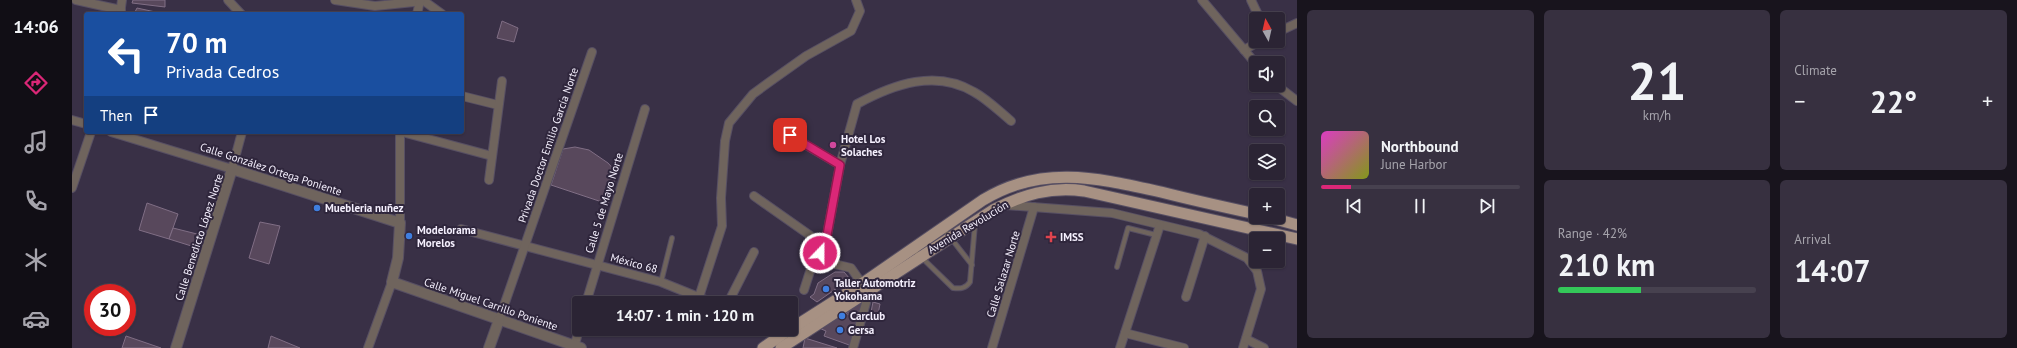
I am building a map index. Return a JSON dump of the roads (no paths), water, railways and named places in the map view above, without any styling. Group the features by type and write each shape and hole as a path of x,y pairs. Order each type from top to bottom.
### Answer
{"main road":[{"name":"Avenida Revolución","path":"781,348 865,287 946,233 1001,190 1033,180 1068,176 1093,178 1249,212"},
{"name":"Avenida Revolución","path":"946,233 975,221 1018,197 1034,193 1073,190 1297,239"},
{"path":"1285,222 1297,225"},
{"name":"Avenida Revolución","path":"798,325 865,287"},
{"name":"Avenida Revolución","path":"763,348 781,336"}],"street":[{"path":"76,0 120,12 122,0"},
{"path":"228,0 239,12"},
{"path":"335,0 375,6 424,1 439,12"},
{"path":"699,296 722,226 722,190 725,141 729,123 753,94 806,56 851,31 860,12 856,0"},
{"path":"1202,0 1249,56"},
{"path":"1251,0 1257,12"},
{"path":"417,12 420,1"},
{"path":"1285,29 1297,23"},
{"path":"1244,50 1249,47"},
{"name":"Privada Doctor Emilio García Norte","path":"499,320 592,52"},
{"path":"804,290 814,259 825,246 840,165 857,104 900,85 931,80 947,81 975,92 1011,121"},
{"path":"489,180 502,81"},
{"path":"1285,92 1297,101"},
{"path":"464,97 498,106"},
{"name":"Calle 5 de Mayo Norte","path":"588,296 645,109"},
{"path":"72,120 84,123"},
{"path":"72,188 90,134"},
{"name":"Calle González Ortega Poniente","path":"118,134 400,223"},
{"name":"Calle Benedicto López Norte","path":"176,348 241,134"},
{"path":"368,348 392,282 398,258 401,134"},
{"path":"409,134 492,156"},
{"path":"790,135 840,165"},
{"path":"754,196 825,246"},
{"path":"1003,205 1106,212 1205,236 1247,258 1257,271 1261,289 1243,348"},
{"name":"Calle Salazar Norte","path":"992,348 1034,207"},
{"path":"1120,348 1160,225"},
{"name":"México 68","path":"461,229 661,282 696,296"},
{"path":"1186,297 1205,236"},
{"path":"732,296 754,252"},
{"path":"814,259 851,268 865,287 866,303 853,348"},
{"name":"Calle Miguel Carrillo Poniente","path":"392,282 576,347"},
{"path":"489,348 499,320"},
{"path":"1125,333 1184,348"},
{"path":"576,347 578,336"},
{"path":"1246,339 1264,348"}],"lane":[{"path":"916,253 953,288 960,289 967,287 970,282 975,221"},
{"path":"1117,267 1128,228 1156,235"},
{"path":"946,233 972,265"},
{"path":"661,282 672,238"}],"place":[{"name":"Hotel Los Solaches","path":"833,145"},
{"name":"Muebleria nuñez","path":"317,208"},
{"name":"Modelorama Morelos","path":"409,236"},
{"name":"IMSS","path":"1051,237"},
{"name":"Taller Automotriz Yokohama","path":"826,289"},
{"name":"Carclub","path":"842,316"},
{"name":"Gersa","path":"840,330"}]}
